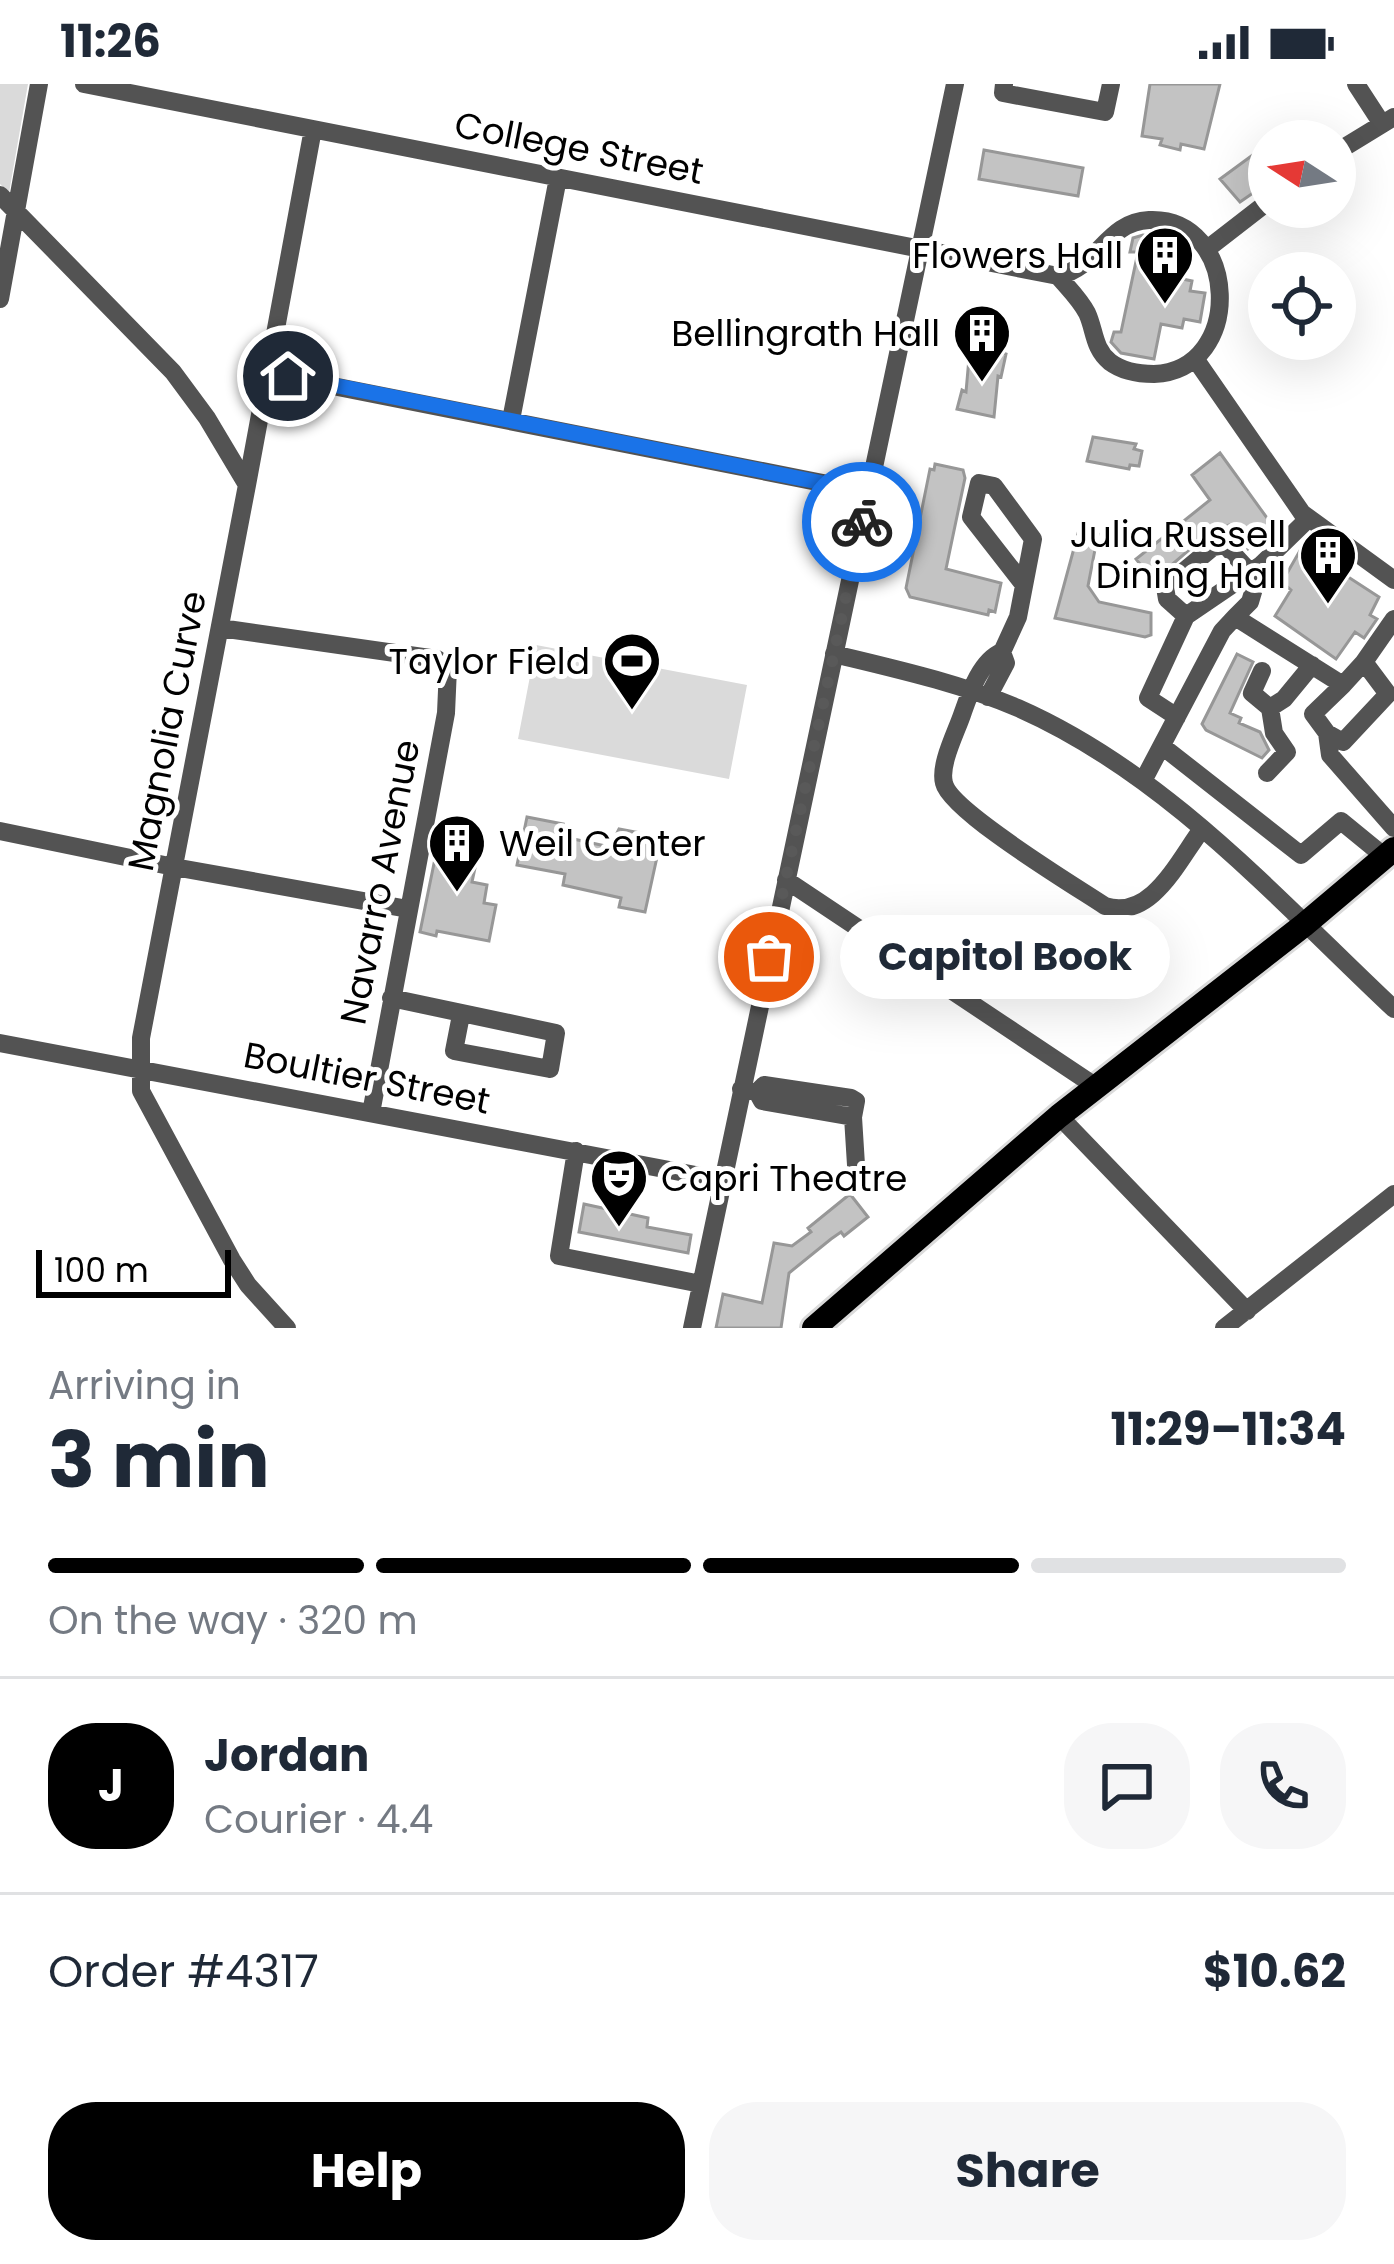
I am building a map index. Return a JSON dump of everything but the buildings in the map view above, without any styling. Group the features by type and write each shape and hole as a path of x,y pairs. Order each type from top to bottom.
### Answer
{"main road":[{"path":"814,1328 1095,1086 1390,853"}],"street":[{"path":"0,299 39,84"},
{"name":"College Street","path":"84,84 1058,276"},
{"path":"692,1328 722,1180 749,1091 786,880 955,84"},
{"path":"1004,84 1003,93 1106,112 1111,84"},
{"path":"1356,84 1388,121 1356,140"},
{"name":"Magnolia Curve","path":"287,1328 232,1260 141,1091 138,1071 313,129"},
{"path":"511,420 558,178"},
{"path":"0,195 173,371 247,485"},
{"path":"1207,249 1248,217"},
{"path":"1133,222 1172,224 1207,249 1219,278 1221,307 1214,335 1196,360 1167,372 1150,374 1114,365 1098,350 1088,314 1058,276 1085,265 1108,236 1133,222"},
{"path":"1196,360 1308,519 1394,580"},
{"path":"267,374 868,492"},
{"path":"1024,586 971,517 979,483 994,485 1034,539 1018,617 1001,652 992,655 944,770 944,787 964,811 1105,906 1124,909 1147,901 1202,829"},
{"path":"1177,717 1148,698 1186,616 1256,569 1308,519"},
{"path":"1186,616 1167,599 1165,587 1214,547 1225,545 1256,569"},
{"path":"1143,782 1222,631 1250,602 1256,569"},
{"path":"1235,616 1342,685"},
{"path":"1364,662 1388,694 1343,742 1327,733 1313,714 1364,662 1394,619"},
{"name":"Navarro Avenue","path":"220,628 437,659 446,664 450,676 371,1113"},
{"path":"834,654 980,693 1067,733 1143,782 1202,829 1394,1009"},
{"path":"1270,708 1284,699 1312,665"},
{"path":"1262,671 1252,693 1270,708 1274,734 1288,752 1267,773"},
{"path":"1327,733 1330,755 1394,828"},
{"path":"1162,746 1301,855 1341,821 1390,853"},
{"path":"0,831 408,909"},
{"path":"786,880 1095,1086"},
{"path":"391,998 556,1033 550,1069 454,1052 460,1015"},
{"name":"Boultier Street","path":"0,1043 722,1180"},
{"path":"749,1091 762,1101 853,1117 856,1165"},
{"path":"1059,1116 1247,1311"},
{"path":"576,1151 559,1256 701,1284"},
{"path":"1224,1328 1394,1194"}],"shaded area":[{"path":"0,84 28,84 9,193 0,184"},
{"name":"Taylor Field","path":"536,645 747,685 729,779 518,739"}],"way so far":[{"path":"769,957 862,522"}],"place":[{"name":"Flowers Hall","path":"1165,306"},
{"name":"Bellingrath Hall","path":"982,384"},
{"name":"Julia Russell Dining Hall","path":"1328,606"},
{"name":"Taylor Field","path":"632,712"},
{"name":"Weil Center","path":"457,894"},
{"name":"Capitol Book","path":"769,957"},
{"name":"Capri Theatre","path":"619,1229"}],"route":[{"path":"288,376 868,492 862,522"}]}
